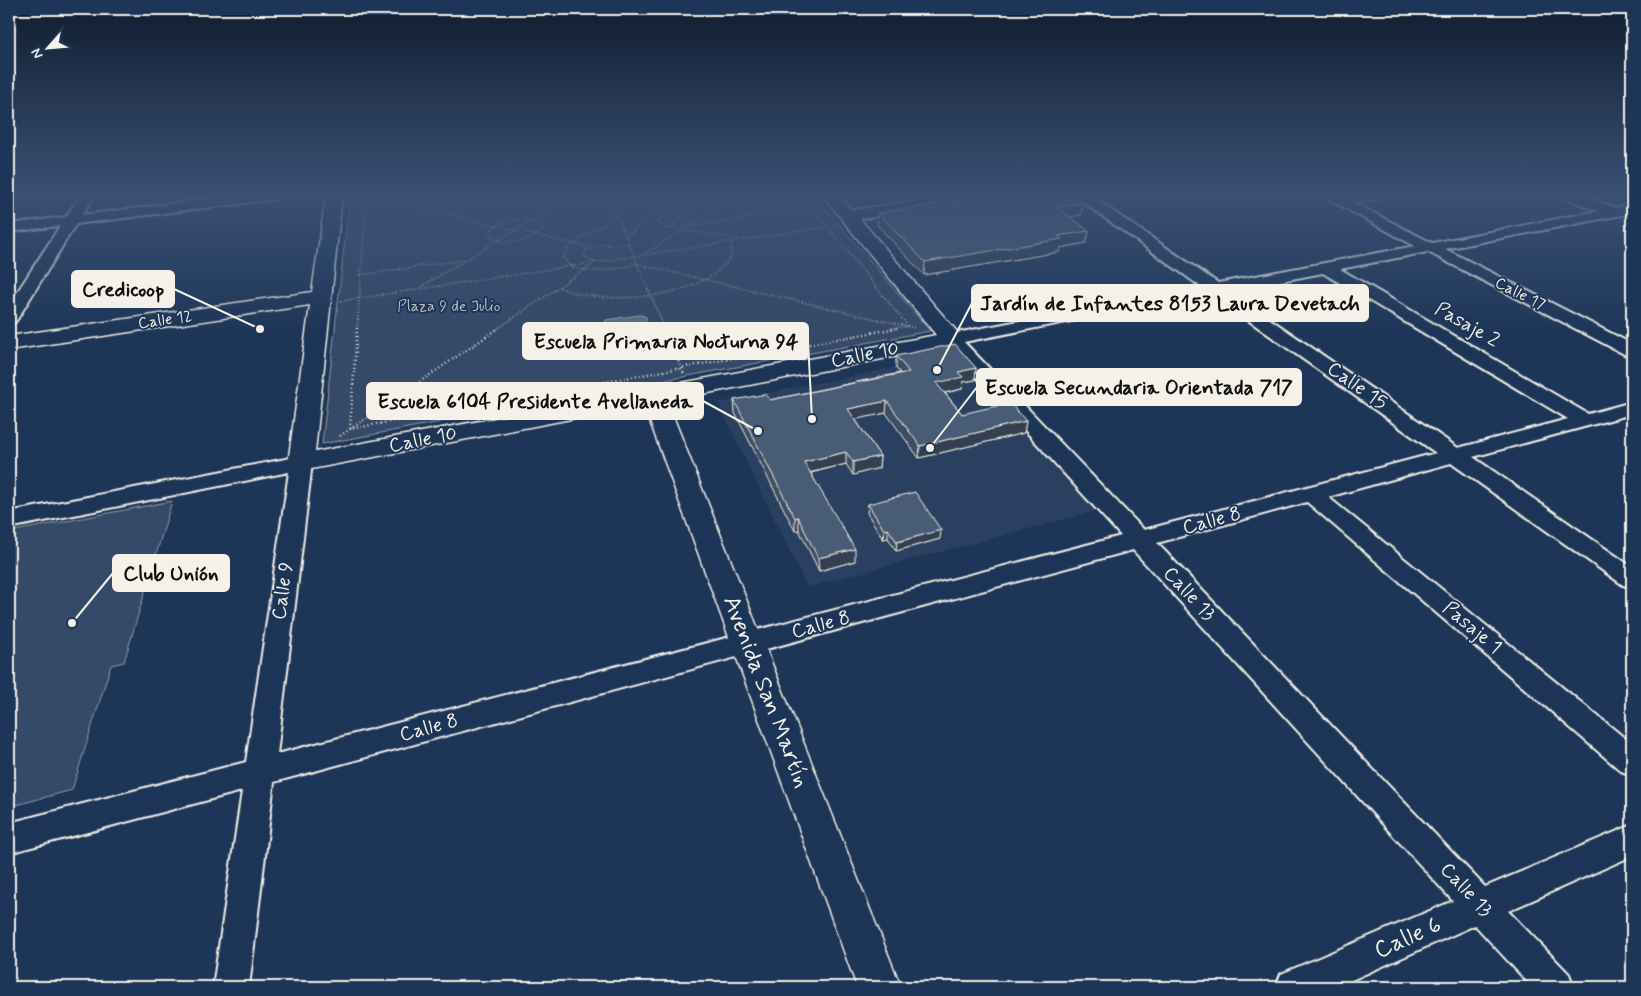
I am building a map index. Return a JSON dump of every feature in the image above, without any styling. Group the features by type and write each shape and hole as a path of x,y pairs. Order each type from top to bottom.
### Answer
{"street":[{"path":"9,318 57,241"},
{"name":"Calle 9","path":"231,987 301,463 328,241"},
{"name":"Calle 13","path":"870,241 951,339 1556,987"},
{"name":"Calle 15","path":"1147,241 1632,579"},
{"name":"Calle 17","path":"1416,241 1632,351"},
{"name":"Calle 10","path":"9,520 653,396 686,378 951,339 1462,241"},
{"name":"Pasaje 2","path":"1326,268 1586,421"},
{"name":"Calle 12","path":"9,343 321,301"},
{"name":"Avenida San Martín","path":"653,396 879,987"},
{"name":"Calle 8","path":"9,838 748,644 1632,408"},
{"name":"Pasaje 1","path":"1311,494 1632,762"},
{"name":"Calle 6","path":"1294,987 1632,840"}],"path":[{"path":"350,429 363,241"},
{"path":"416,290 498,241"},
{"path":"563,241 590,248"},
{"path":"577,241 564,253 563,258 571,266 584,270 638,264 908,326 951,339"},
{"path":"644,255 665,241"},
{"path":"321,301 416,290 729,241"},
{"path":"558,287 572,293 602,297 650,295 691,285 728,262 732,254 732,241"},
{"path":"839,241 908,326"},
{"path":"596,262 584,256 585,251 600,245 628,243 686,378"},
{"path":"360,275 466,260"},
{"path":"334,440 596,262"},
{"path":"350,429 686,378 908,326"}],"shaded area":[{"path":"639,315 645,316 647,319 643,323 610,328 606,327 604,323 606,320"},
{"path":"956,355 1096,511 807,587 718,403"}],"green space":[{"name":"Plaza 9 de Julio","path":"345,241 854,241 930,331 322,444"},
{"path":"172,501 124,662 111,665 72,790 9,807 9,532"}],"building":[{"path":"905,241 1047,241 925,262"},
{"path":"955,344 976,368 958,372 963,377 936,383 962,414 1010,403 1026,421 920,446 887,401 848,409 880,456 853,462 846,452 804,462 855,549 818,558 798,517 795,518 734,400 766,394 770,400 909,372 896,356"},
{"path":"915,492 941,530 897,542 888,529 884,530 868,504"}],"place":[{"name":"Credicoop","path":"260,329"},
{"name":"Jardín de Infantes 8153 Laura Devetach","path":"937,370"},
{"name":"Escuela Primaria Nocturna 94","path":"812,419"},
{"name":"Escuela 6104 Presidente Avellaneda","path":"758,431"},
{"name":"Escuela Secundaria Orientada 717","path":"930,448"},
{"name":"Club Unión","path":"72,623"}]}
